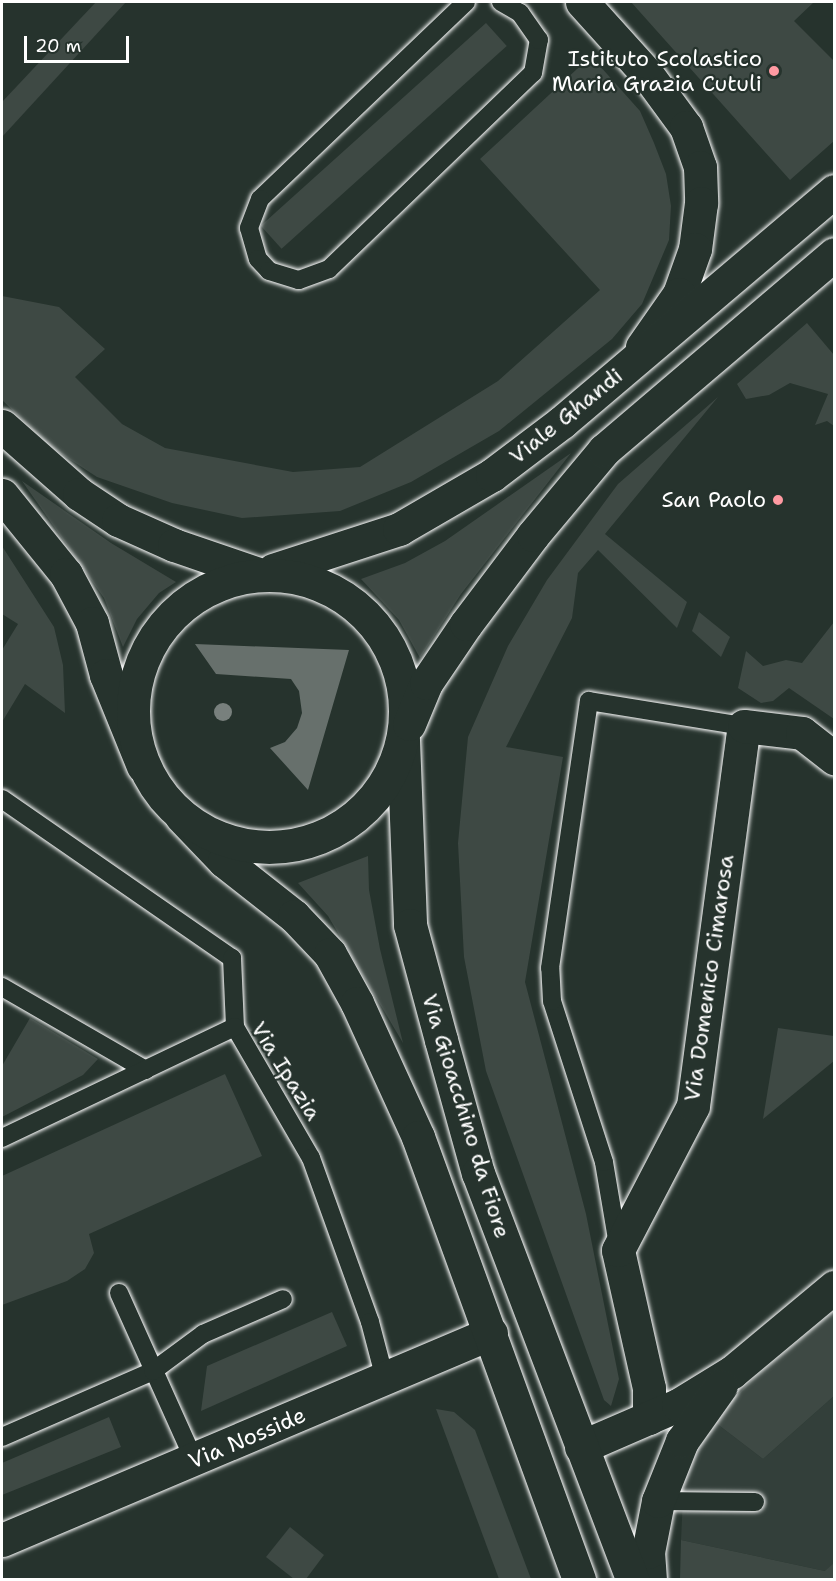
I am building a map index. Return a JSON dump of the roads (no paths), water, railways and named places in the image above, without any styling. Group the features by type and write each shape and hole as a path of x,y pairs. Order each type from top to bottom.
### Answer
{"street":[{"path":"582,2 647,74 686,127 700,167 701,203 695,249 679,294 629,367"},
{"name":"Viale Ghandi","path":"258,574 399,530 492,475 629,367 834,191"},
{"path":"2,495 66,574 92,622 106,675 143,766 159,794 181,816 215,837 254,847 303,842 332,832 364,809 389,777 426,683 466,624 533,535 604,450 834,254"},
{"path":"2,426 80,494 118,520 174,545 258,574 295,576 330,588 360,608 383,635 399,668 406,703 403,740"},
{"path":"143,766 132,724 135,681 151,640 179,607 216,584 258,574"},
{"path":"744,726 802,733 834,758"},
{"name":"Via Domenico Cimarosa","path":"618,1250 693,1106 744,726"},
{"name":"Via Gioacchino da Fiore","path":"403,740 410,925 478,1173 633,1580"},
{"name":"Via Gioacchino da Fiore","path":"181,816 224,861 294,916 330,954 357,1003 418,1137 579,1580"},
{"path":"618,1250 649,1388 649,1418"},
{"path":"581,1447 649,1418 732,1372 834,1287"},
{"name":"Via Nosside","path":"2,1540 491,1333"},
{"path":"650,1580 648,1552 658,1501 682,1441 732,1372"}],"lane":[{"path":"466,2 260,199 249,228 258,259 269,271 299,280 329,269 533,73 539,40 526,7 501,2"},
{"path":"618,1250 604,1162 552,1001 550,968 589,701 744,726"},
{"path":"2,799 232,958 235,1027"},
{"path":"2,987 146,1070"},
{"name":"Via Ipazia","path":"2,1138 235,1027 311,1158 370,1322 385,1379"},
{"path":"118,1293 194,1460"},
{"path":"2,1437 153,1371 203,1334 283,1299"},
{"path":"658,1501 755,1502"}],"place":[{"name":"Istituto Scolastico Maria Grazia Cutuli","path":"774,71"},
{"name":"San Paolo","path":"778,500"}]}
